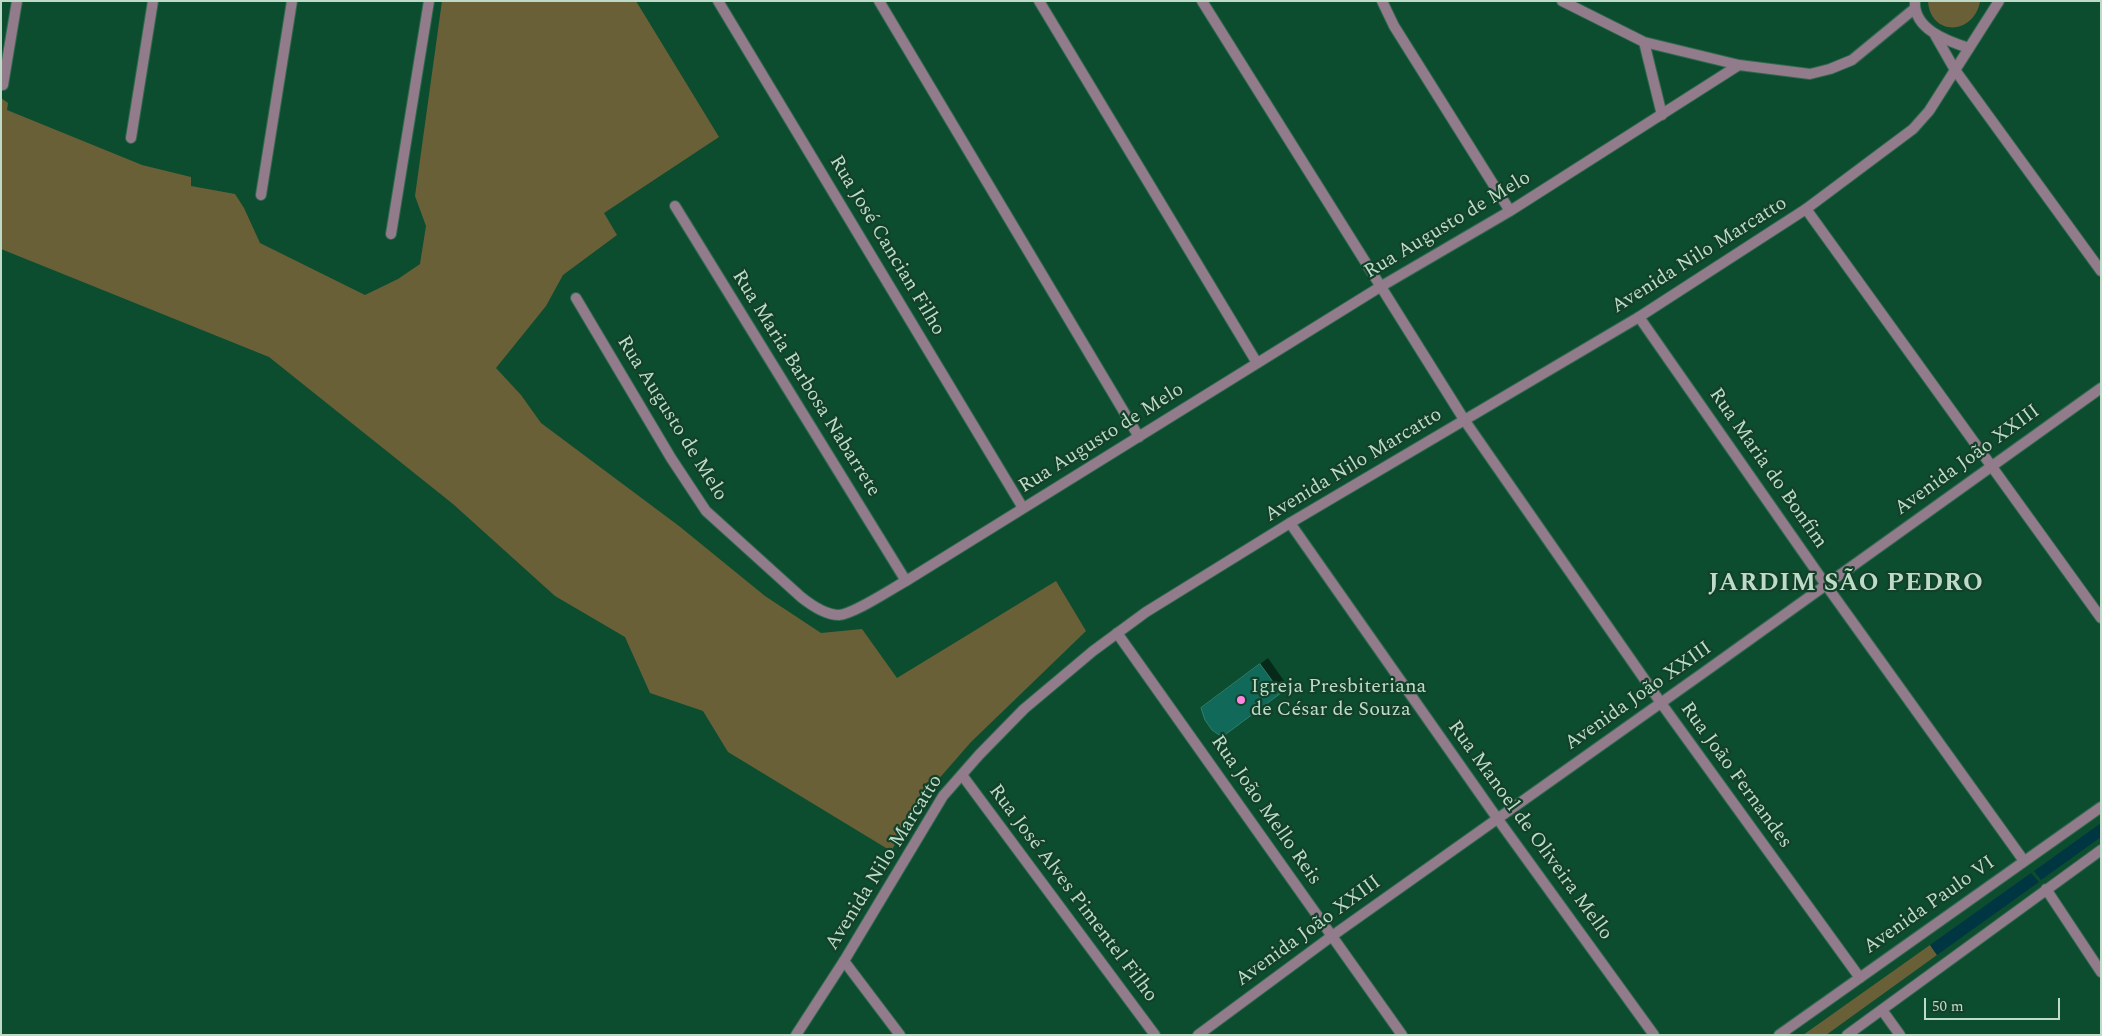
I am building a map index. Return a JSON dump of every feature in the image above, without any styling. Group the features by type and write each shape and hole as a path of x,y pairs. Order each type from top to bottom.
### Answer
{"street":[{"path":"3,85 17,1"},
{"path":"131,138 153,1"},
{"path":"261,195 292,1"},
{"path":"391,234 429,1"},
{"name":"Rua José Cancian Filho","path":"718,1 1023,508"},
{"path":"878,1 1138,437"},
{"path":"1039,1 1257,363"},
{"name":"Rua João Fernandes","path":"1202,1 1465,421 1661,703 1860,978"},
{"path":"1382,1 1394,26 1510,211"},
{"path":"1562,1 1644,42 1739,65 1810,74 1830,69 1852,60 1914,5 1925,26 1935,35 1955,70 2101,271"},
{"name":"Avenida Nilo Marcatto","path":"796,1035 844,961 944,796 1024,709 1117,633 1146,612 1290,523 1465,421 1639,316 1806,209 1913,129 1929,111 1999,1"},
{"path":"1935,35 1969,48"},
{"path":"1644,42 1662,115"},
{"name":"Rua Augusto de Melo","path":"576,298 671,458 706,511 800,597 816,608 839,615 850,613 906,581 1380,287 1510,211 1739,65"},
{"name":"Rua Maria Barbosa Nabarrete","path":"675,206 906,581"},
{"path":"1806,209 2101,618"},
{"name":"Rua Maria do Bonfim","path":"1639,316 1826,585 2024,861"},
{"name":"Avenida João XXIII","path":"1198,1035 1332,936 2101,388"},
{"name":"Rua Manoel de Oliveira Mello","path":"1290,523 1497,818 1654,1035"},
{"name":"Rua João Mello Reis","path":"1117,633 1402,1035"},
{"name":"Rua José Alves Pimentel Filho","path":"962,775 1155,1035"},
{"name":"Avenida Paulo VI","path":"1779,1035 2101,807"},
{"path":"1847,1035 2101,850"},
{"path":"2046,889 2101,972"},
{"path":"844,961 900,1035"},
{"path":"1882,1010 1900,1035"}],"shaded area":[{"path":"442,1 636,1 719,137 604,213 617,235 563,275 546,306 496,368 521,395 541,423 679,526 765,596 821,633 862,629 897,678 1056,581 1086,631 971,742 929,790 891,851 728,752 703,711 650,693 625,637 555,596 453,504 269,357 1,249 1,98 8,103 7,110 142,165 191,177 191,186 235,194 244,208 260,243 365,295 398,279 420,264 426,226 415,196"},
{"path":"1928,1 1980,2 1976,13 1969,21 1961,26 1952,27 1943,26 1936,21"},
{"path":"1930,945 1937,955 1826,1035 1803,1035"}],"water":[{"path":"2101,823 2101,837 2041,880 2034,871"},
{"path":"2031,873 2039,882 1937,955 1930,945"}],"building":[{"name":"Igreja Presbiteriana de César de Souza","path":"1260,664 1281,693 1222,737 1212,730 1205,720 1201,708"}],"place":[{"name":"Igreja Presbiteriana de César de Souza","path":"1241,700"}],"district":[{"name":"JARDIM SÃO PEDRO","path":"1846,585"}]}
